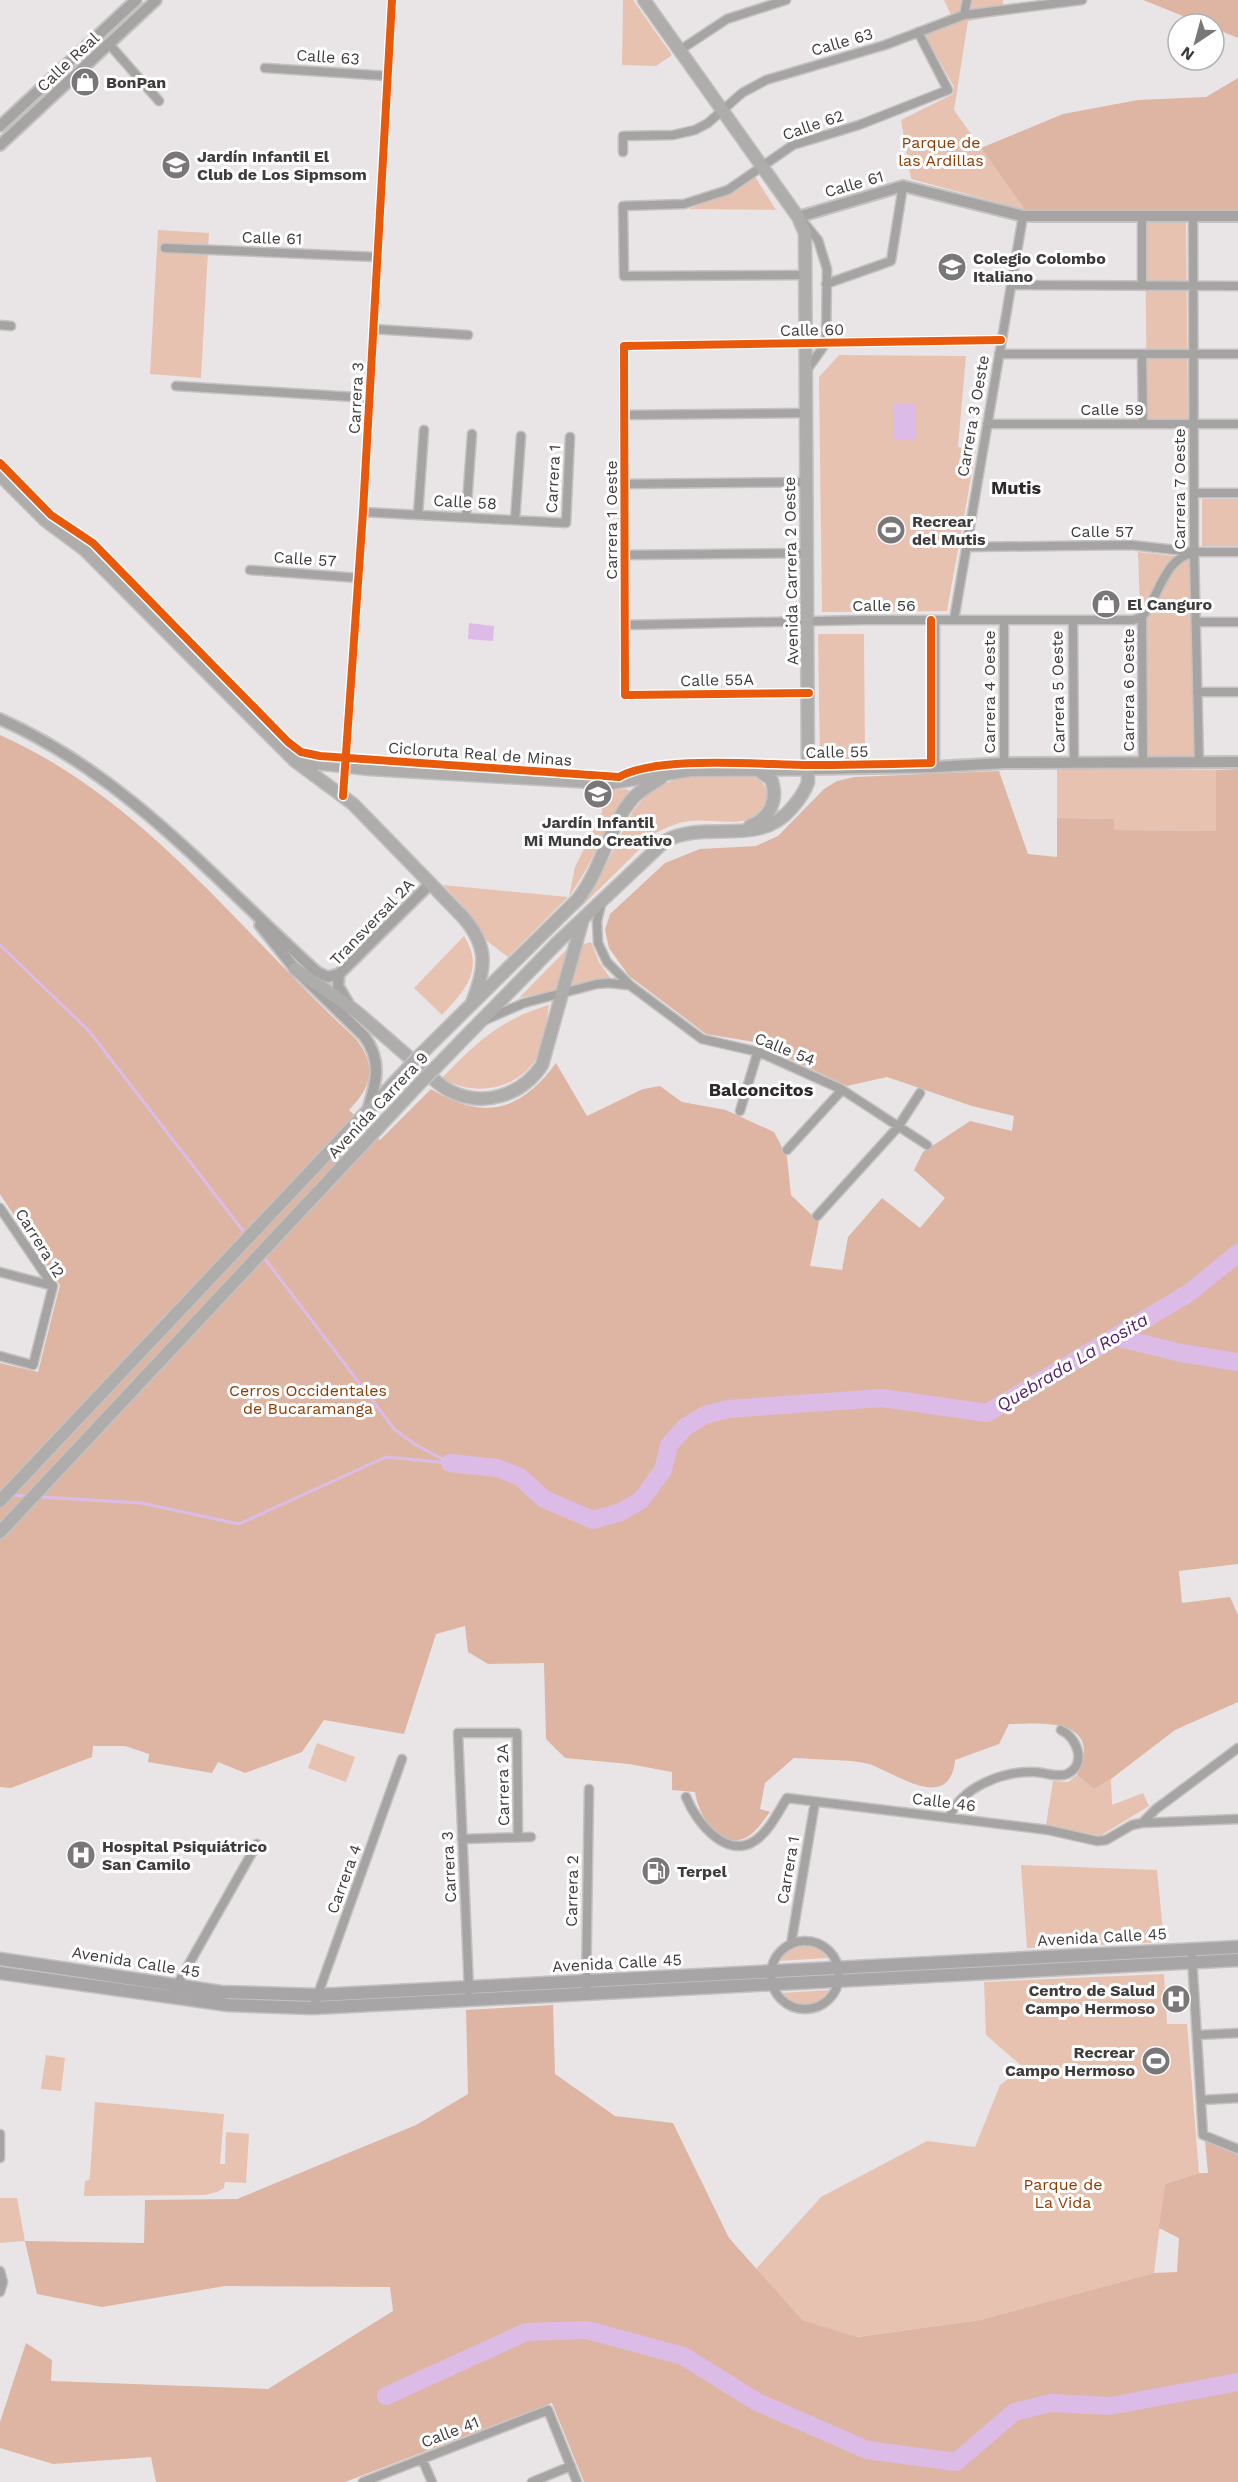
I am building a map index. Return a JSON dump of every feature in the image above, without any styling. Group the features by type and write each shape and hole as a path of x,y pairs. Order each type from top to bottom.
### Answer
{"main road":[{"name":"Avenida Carrera 2 Oeste","path":"644,0 798,217 805,233 809,769"},
{"path":"0,475 46,521 85,550 295,761 343,796 470,926 480,942 483,960 483,974 472,1003"},
{"name":"Calle 55","path":"295,761 610,783 673,772 809,769"},
{"name":"Avenida Carrera 9","path":"0,1532 421,1082 649,854 674,836 693,832 735,832 762,828 784,816 806,788 809,769"},
{"path":"735,832 764,818 774,802 775,788 771,779 757,770"},
{"name":"Avenida Carrera 9","path":"0,1501 421,1054 494,984 583,892 634,798 646,787 673,772"},
{"path":"295,969 356,1012 440,1085 461,1095 482,1099 516,1090 538,1071 546,1056 578,930 586,915"},
{"name":"Avenida Calle 45","path":"839,1974 1238,1947"},
{"name":"Avenida Calle 45","path":"0,1959 176,1991 244,2006 313,2008 470,1994 771,1977 1238,1960"},
{"name":"Avenida Calle 45","path":"0,1973 176,1991 318,1995 470,1994"}],"street":[{"name":"Calle Real","path":"0,126 136,0"},
{"name":"Calle Real","path":"0,145 156,0"},
{"name":"Carrera 3","path":"343,796 359,578 392,0"},
{"path":"680,50 727,20 786,0"},
{"path":"964,15 967,0"},
{"name":"Calle 63","path":"623,152 623,136 683,134 708,123 741,93 766,80 885,45 964,15 1082,0"},
{"name":"Calle 62","path":"806,275 624,276 623,206 684,204 732,188 793,145 859,125 948,90 918,32"},
{"path":"109,44 159,101"},
{"name":"Calle 63","path":"265,68 388,76"},
{"path":"826,284 891,261 903,186"},
{"name":"Calle 61","path":"798,217 903,186 1023,216"},
{"path":"1023,216 1238,216"},
{"name":"Carrera 3 Oeste","path":"954,620 1023,216"},
{"path":"1142,216 1142,285"},
{"name":"Carrera 7 Oeste","path":"1193,216 1194,552 1199,762"},
{"name":"Avenida Carrera 2 Oeste","path":"798,217 809,228 821,247 827,269 826,343"},
{"name":"Calle 61","path":"165,248 377,257"},
{"path":"1011,285 1238,286"},
{"path":"0,325 11,326"},
{"path":"373,329 468,335"},
{"name":"Calle 60","path":"624,346 1001,340"},
{"path":"806,371 826,343"},
{"name":"Carrera 1 Oeste","path":"624,346 625,695"},
{"path":"999,354 1238,354"},
{"path":"1142,354 1143,424"},
{"path":"176,386 370,398"},
{"path":"624,415 806,413"},
{"name":"Calle 59","path":"987,424 1238,424"},
{"path":"418,515 424,430"},
{"path":"466,517 472,434"},
{"path":"514,520 521,436"},
{"name":"Carrera 1","path":"566,523 570,438"},
{"path":"624,484 807,482"},
{"path":"1194,493 1238,493"},
{"name":"Calle 58","path":"363,512 566,523"},
{"name":"Calle 57","path":"966,547 1131,545 1194,552 1238,552"},
{"path":"1142,617 1152,604 1174,562 1194,552"},
{"path":"625,555 808,553"},
{"name":"Calle 57","path":"250,570 359,578"},
{"name":"Calle 56","path":"626,625 935,620 1133,620 1142,617"},
{"name":"Carrera 6 Oeste","path":"1142,617 1143,762"},
{"path":"935,620 935,767"},
{"name":"Carrera 4 Oeste","path":"1004,620 1004,763"},
{"name":"Carrera 5 Oeste","path":"1073,620 1074,763"},
{"path":"1196,622 1238,622"},
{"path":"1197,692 1238,692"},
{"name":"Calle 55A","path":"625,695 809,693"},
{"path":"0,719 50,743 119,790 178,840 252,913 317,972 328,977 339,974"},
{"name":"Calle 55","path":"809,769 935,767 1004,763 1238,762"},
{"name":"Transversal 2A","path":"356,1012 340,994 339,974 430,884"},
{"name":"Calle 54","path":"603,898 597,921 598,943 607,962 631,986 702,1039 758,1052 842,1090 927,1145"},
{"path":"252,913 269,939 295,969 372,1046 377,1068 376,1083 364,1115"},
{"path":"478,1023 524,1003 603,983 631,986"},
{"path":"740,1111 758,1052"},
{"path":"787,1150 842,1090"},
{"path":"817,1216 898,1127 920,1092"},
{"name":"Carrera 12","path":"0,1208 53,1286 33,1365 0,1356"},
{"path":"0,1272 53,1286"},
{"path":"948,1818 953,1808 967,1793 1004,1776 1022,1772 1059,1775 1069,1773 1075,1766 1078,1751 1074,1738 1061,1730"},
{"name":"Carrera 3","path":"458,1733 470,1994"},
{"name":"Carrera 2A","path":"458,1733 517,1733 518,1837"},
{"path":"1142,1823 1156,1809 1238,1748"},
{"name":"Carrera 4","path":"313,2008 402,1759"},
{"name":"Carrera 2","path":"586,1987 589,1789"},
{"name":"Calle 46","path":"686,1797 690,1808 705,1827 721,1841 738,1846 751,1843 764,1833 787,1798 1048,1830 1097,1841 1106,1840 1132,1825 1142,1823 1238,1819"},
{"name":"Carrera 1","path":"791,1944 815,1802"},
{"path":"462,1839 531,1837"},
{"path":"176,1991 257,1844"},
{"path":"800,1941 817,1943 832,1953 839,1974 833,1996 827,2002 809,2010 801,2010 785,2004 774,1991 771,1977 777,1955 791,1944 800,1941"},
{"path":"1192,1949 1203,2135 1238,2149"},
{"path":"1197,2035 1238,2033"},
{"path":"1201,2100 1238,2098"},
{"path":"0,2134 0,2158"},
{"path":"0,2271 3,2278 0,2292"},
{"name":"Calle 41","path":"363,2482 548,2410 571,2466"},
{"path":"422,2459 432,2482"},
{"path":"532,2482 571,2466 577,2482"}],"green space":[{"path":"623,0 633,0 672,55 656,66 622,65"},
{"name":"Parque de las Ardillas","path":"944,0 1003,0 1004,15 968,21 954,110 1025,210 911,179 901,120 953,94 954,87 925,35 955,24"},
{"path":"1143,0 1238,0 1238,38 1226,33 1226,12 1173,12"},
{"path":"1238,78 1238,210 1025,210 981,148 1063,114 1138,100 1206,97"},
{"path":"754,175 776,210 689,209 737,189"},
{"path":"1145,222 1186,222 1188,419 1147,419"},
{"path":"158,230 209,233 201,378 150,374"},
{"name":"Recrear del Mutis","path":"839,355 966,356 958,447 976,450 947,611 822,612 819,377"},
{"path":"1202,499 1238,499 1238,546 1202,546"},
{"path":"1138,552 1192,558 1194,757 1147,757 1146,626 1140,607"},
{"path":"818,634 864,634 865,759 820,760"},
{"name":"Cerros Occidentales de Bucaramanga","path":"0,735 52,762 101,795 146,832 190,872 356,1039 367,1058 369,1076 363,1093 349,1110 380,1140 431,1089 467,1105 484,1108 499,1106 514,1101 529,1092 556,1063 587,1116 643,1089 660,1086 682,1102 726,1110 774,1132 787,1157 791,1195 819,1222 810,1266 842,1270 848,1237 882,1198 920,1228 945,1198 914,1170 923,1152 970,1121 1012,1131 1014,1116 972,1106 887,1077 847,1086 754,1042 706,1034 629,976 609,948 605,930 610,914 665,863 700,849 756,846 778,836 824,789 837,781 854,777 999,771 1028,854 1057,857 1057,818 1114,819 1114,830 1216,831 1216,770 1238,769 1238,1564 1179,1571 1182,1603 1230,1597 1238,1615 1238,1702 1175,1730 1111,1779 1094,1789 1077,1775 1083,1761 1082,1741 1076,1733 1056,1725 1009,1724 999,1744 955,1760 951,1776 943,1785 932,1787 920,1786 861,1762 794,1758 765,1783 760,1809 770,1812 760,1825 744,1839 730,1840 714,1831 708,1824 699,1808 695,1792 672,1790 672,1772 629,1764 565,1758 546,1739 544,1663 488,1664 468,1652 465,1626 436,1634 404,1734 324,1720 302,1752 245,1773 218,1762 212,1773 148,1762 149,1754 125,1746 93,1746 92,1757 11,1788 0,1787 0,1363 38,1372 60,1285 0,1194"},
{"path":"1057,768 1216,770 1216,831 1114,830 1114,819 1057,818"},
{"path":"682,777 754,777 765,786 767,792 764,810 747,820 686,822 656,833 576,912 595,886 633,811 656,787"},
{"path":"626,789 630,791 569,897 575,867 602,812 602,791"},
{"path":"443,885 568,897 508,957 487,941 470,914"},
{"path":"464,936 473,959 472,969 465,988 442,1015 414,988"},
{"path":"591,942 599,962 611,979 572,986 581,945"},
{"path":"568,948 557,990 519,998"},
{"path":"549,1005 539,1053 527,1070 517,1078 493,1088 480,1089 467,1088 442,1078 491,1033 517,1017"},
{"path":"317,1743 355,1757 346,1782 308,1768"},
{"path":"1077,1775 1094,1789 1111,1779 1112,1805 1143,1793 1149,1806 1100,1836 1046,1825 1053,1781 1068,1782"},
{"path":"1021,1865 1157,1870 1164,1942 1027,1948"},
{"path":"807,1945 820,1949 828,1958 778,1961 787,1950"},
{"name":"Parque de La Vida","path":"1164,1974 1167,2024 1187,2024 1199,2173 1165,2184 1154,2273 980,2320 856,2337 801,2320 756,2269 821,2197 927,2141 975,2147 1000,2085 1023,2067 986,2035 984,1982"},
{"path":"831,1990 819,2001 806,2006 792,2003 780,1993"},
{"path":"553,2005 555,2074 615,2116 673,2123 729,2238 802,2320 857,2337 980,2320 1154,2273 1177,2272 1179,2238 1159,2228 1165,2184 1199,2173 1208,2173 1205,2141 1238,2155 1238,2482 584,2482 552,2403 345,2482 156,2482 151,2457 53,2464 0,2448 0,2422 26,2343 52,2360 51,2381 268,2389 393,2311 390,2287 225,2286 102,2307 37,2294 25,2241 144,2243 145,2200 237,2199 416,2125 468,2094 466,2010"},
{"path":"46,2055 65,2058 61,2091 41,2089"},
{"path":"95,2102 224,2114 220,2164 225,2164 226,2132 249,2134 246,2183 225,2182 224,2188 205,2195 84,2196 85,2181 89,2180 90,2175"},
{"path":"0,2198 17,2198 25,2241 0,2243"}],"shaded area":[{"path":"894,403 916,403 916,440 894,440"},
{"path":"469,623 494,626 493,641 468,639"}],"waterway":[{"path":"0,945 89,1031 247,1236"},
{"name":"Quebrada La Rosita","path":"450,1463 497,1468 520,1477 544,1499 593,1520 621,1512 641,1500 663,1470 669,1445 685,1427 705,1415 728,1409 882,1398 987,1413 1189,1293 1238,1253"},
{"path":"262,1255 395,1430 416,1445 450,1463"},
{"path":"1115,1337 1181,1353 1238,1362"},
{"name":"Quebrada La Rosita","path":"40,1497 141,1503 239,1524 386,1457 448,1463"},
{"name":"Quebrada La Rosita","path":"10,1495 27,1496"},
{"path":"386,2396 526,2332 587,2330 683,2356 757,2402 867,2450 956,2462 1014,2412 1051,2403 1110,2406 1238,2382"}],"cycle path":[{"path":"343,796 363,512 392,0"},
{"path":"809,693 625,695 624,346 1001,340"},
{"name":"Cicloruta Real de Minas","path":"0,463 51,515 93,543 288,742 301,752 320,756 619,777 636,770 684,764 931,763 931,620"}],"place":[{"name":"BonPan","path":"85,82"},
{"name":"Jardín Infantil El Club de Los Sipmsom","path":"176,165"},
{"name":"Colegio Colombo Italiano","path":"952,267"},
{"name":"Recrear del Mutis","path":"891,530"},
{"name":"El Canguro","path":"1106,604"},
{"name":"Jardín Infantil Mi Mundo Creativo","path":"598,794"},
{"name":"Hospital Psiquiátrico San Camilo","path":"81,1855"},
{"name":"Terpel","path":"656,1871"},
{"name":"Centro de Salud Campo Hermoso","path":"1176,1999"},
{"name":"Recrear Campo Hermoso","path":"1156,2061"}],"district":[{"name":"Mutis","path":"1016,487"},
{"name":"Balconcitos","path":"761,1089"}]}
